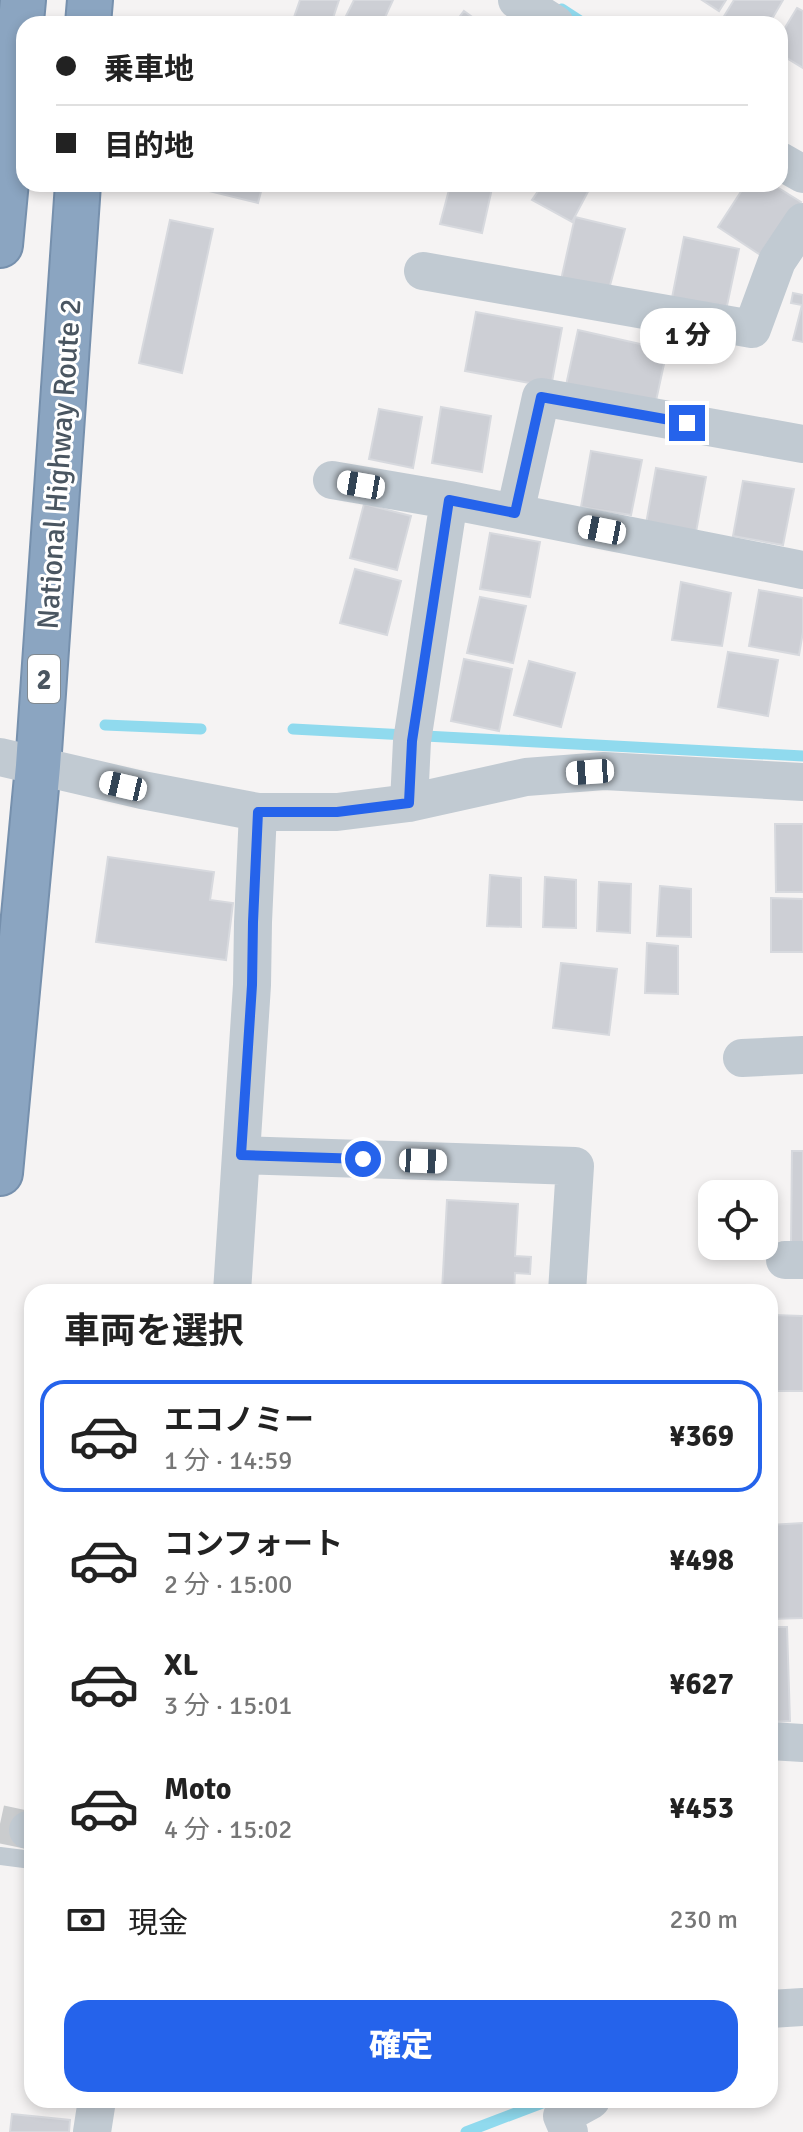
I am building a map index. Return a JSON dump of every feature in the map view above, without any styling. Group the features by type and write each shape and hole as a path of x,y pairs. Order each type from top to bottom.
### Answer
{"highway":[{"path":"0,245 16,75"},
{"name":"National Highway Route 2","path":"0,1173 19,762 77,192"}],"street":[{"path":"517,0 542,16"},
{"path":"423,271 752,329 777,261 803,222"},
{"path":"515,513 541,397 803,444"},
{"path":"332,480 803,570"},
{"path":"409,803 413,732 449,500"},
{"path":"19,762 258,812 337,812 409,803 526,777 604,771 803,782"},
{"path":"233,1284 252,985 258,812"},
{"path":"742,1058 803,1055"},
{"path":"241,1155 575,1166 568,1284"},
{"path":"778,1741 803,1743"},
{"path":"778,2009 803,2007"},
{"path":"92,2132 96,2108"},
{"path":"569,2132 562,2116 576,2108"}],"lane":[{"path":"0,1856 24,1844"}],"building":[{"path":"300,0 339,0 334,16 294,16"},
{"path":"354,0 393,0 386,16 346,16"},
{"path":"702,0 726,0 719,11"},
{"path":"734,0 783,0 774,16 724,16"},
{"path":"797,8 803,11 803,68 788,59 788,23"},
{"path":"213,192 261,192 258,203"},
{"path":"448,192 491,192 482,233 440,224"},
{"path":"538,192 588,192 572,222 532,200"},
{"path":"741,192 785,192 801,202 765,258 718,227"},
{"path":"575,217 625,229 608,293 561,280"},
{"path":"170,220 213,229 182,373 139,363"},
{"path":"684,237 739,249 725,315 671,303"},
{"path":"793,293 803,295 803,342 793,340 802,305 791,303"},
{"path":"476,312 562,328 551,387 465,371"},
{"path":"578,330 667,350 654,410 565,390"},
{"path":"441,407 491,416 482,472 432,463"},
{"path":"379,409 422,417 413,468 369,459"},
{"path":"591,451 642,460 631,515 581,507"},
{"path":"656,468 706,477 696,532 646,524"},
{"path":"743,481 794,489 783,545 733,536"},
{"path":"364,504 411,516 397,570 350,558"},
{"path":"490,533 540,542 530,597 480,589"},
{"path":"355,569 401,581 387,635 340,623"},
{"path":"681,582 731,593 722,646 672,640"},
{"path":"759,590 803,598 799,655 749,646"},
{"path":"480,597 526,606 513,663 467,653"},
{"path":"728,652 778,660 768,716 718,707"},
{"path":"464,659 512,669 499,731 451,721"},
{"path":"529,661 575,673 561,727 514,715"},
{"path":"775,824 803,824 803,892 776,892"},
{"path":"108,857 214,872 210,900 233,903 226,960 96,942"},
{"path":"490,875 521,878 521,927 487,926"},
{"path":"545,877 576,880 576,928 543,927"},
{"path":"599,882 631,884 630,933 597,931"},
{"path":"660,886 691,889 691,937 657,936"},
{"path":"771,898 803,899 803,952 771,952"},
{"path":"647,943 678,946 678,994 645,993"},
{"path":"561,963 617,969 609,1035 553,1028"},
{"path":"792,1151 803,1151 803,1244 791,1243"},
{"path":"447,1200 518,1204 515,1256 531,1257 530,1274 515,1273 514,1284 442,1284"},
{"path":"778,1315 803,1316 803,1391 778,1391"},
{"path":"803,1523 803,1618 778,1619 778,1525"},
{"path":"778,1627 787,1627 790,1721 778,1722"},
{"path":"12,2114 70,2120 69,2132 10,2132"}],"waterway":[{"path":"562,9 573,16"},
{"path":"105,725 201,729"},
{"path":"293,729 803,756"},
{"path":"466,2132 529,2108"}],"tunnel":[{"path":"0,1824 24,1829"}],"route":[{"path":"363,1159 241,1155 252,985 258,812 337,812 409,803 412,741 449,500 515,513 541,397 687,423"}]}
